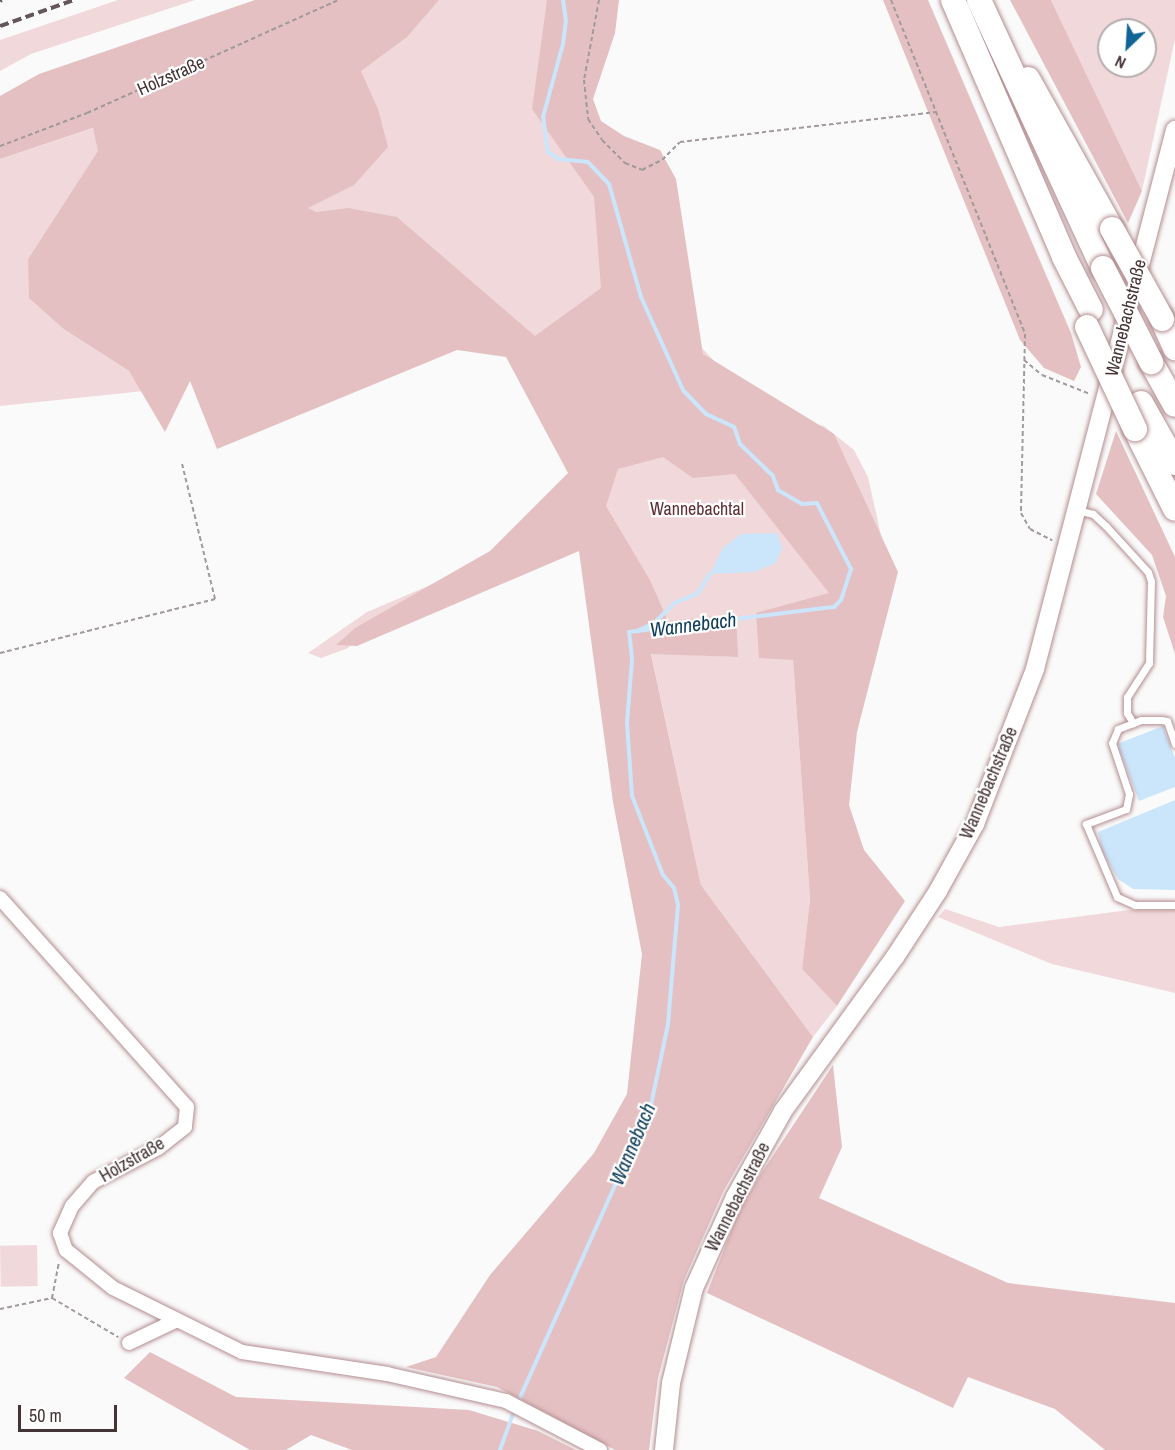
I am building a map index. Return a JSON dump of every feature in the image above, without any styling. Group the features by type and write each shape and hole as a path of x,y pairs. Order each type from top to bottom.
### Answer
{"highway":[{"path":"953,0 1064,257 1135,429 1175,509"},
{"path":"982,7 1037,92 1169,328 1175,348"},
{"path":"982,7 1103,268 1175,405"},
{"path":"1089,318 1175,463"}],"main road":[{"name":"Wannebachstraße","path":"664,1450 671,1383 694,1288 726,1217 783,1111 895,957 975,824 1035,669 1175,130"}],"street":[{"name":"Holzstraße","path":"0,898 187,1107 185,1126 158,1148 93,1182 72,1206 60,1233"},
{"path":"60,1233 66,1250 113,1288 242,1352 387,1374 506,1401 600,1450"},
{"path":"129,1343 177,1320"}],"lane":[{"path":"1077,510 1093,514 1106,526 1148,572 1151,580 1149,663 1127,697 1127,713 1133,723"},
{"path":"1175,744 1167,721 1133,723 1118,729 1112,743 1129,794 1126,809 1086,824 1117,897 1135,905 1175,905"}],"path":[{"name":"Holzstraße","path":"0,146 87,114 339,0"},
{"path":"599,0 584,80 588,119 602,140 625,163 642,170 662,160 680,142 936,112"},
{"path":"891,0 1025,334 1021,513 1030,529 1068,547"},
{"path":"1024,360 1042,375 1106,400"},
{"path":"0,653 215,599 182,464"},
{"path":"52,1298 59,1274 60,1233"},
{"path":"0,1309 52,1298 129,1343"}],"green space":[{"path":"118,0 195,0 31,54 0,71 0,40"},
{"name":"Wannebachtal","path":"362,0 612,0 581,94 699,345 767,416 824,426 854,450 868,477 891,580 793,660 810,899 802,969 837,1006 813,1037 701,885 651,653 737,657 634,634 585,543 357,637 348,648 321,658 308,653 367,612 435,583 495,551 572,478 528,357 140,276 344,83"},
{"path":"1051,0 1175,0 1175,39 1142,191"},
{"path":"94,128 99,151 28,259 65,330 129,371 144,391 0,406 0,159"},
{"path":"945,909 999,927 1129,910 1175,910 1175,993 1052,964 938,917"},
{"path":"37,1245 38,1286 1,1287 0,1246"}],"shaded area":[{"path":"255,0 439,0 407,37 361,71 378,109 388,147 354,185 308,208 316,212 348,208 397,217 535,336 601,288 594,197 532,109 547,0 619,0 615,33 593,99 601,121 624,136 660,150 676,179 703,354 834,434 898,572 857,732 849,805 864,850 905,901 837,1006 802,969 810,899 793,660 759,658 756,613 829,593 735,474 693,478 663,457 618,469 606,506 650,580 668,621 736,614 738,657 651,654 701,885 813,1037 724,1190 684,1280 658,1378 649,1450 615,1450 497,1387 406,1367 436,1357 490,1275 594,1153 627,1094 642,954 613,802 579,551 357,646 336,645 355,628 490,551 568,473 506,357 457,350 217,449 190,381 165,432 129,371 65,330 29,298 28,259 98,151 93,128 0,159 0,96 39,74"},
{"path":"883,0 928,0 1071,333 1081,367 1074,381 1044,368 1020,340"},
{"path":"1010,0 1051,0 1142,191 1128,223"},
{"path":"1116,431 1175,557 1175,654 1163,617 1166,596 1152,555 1096,494"},
{"path":"833,1065 842,1147 819,1198 1008,1283 1175,1303 1175,1450 1105,1450 1055,1409 968,1377 953,1408 707,1293 743,1201"},
{"path":"150,1352 236,1397 469,1410 538,1431 576,1450 352,1450 311,1435 286,1450 250,1450 124,1378"}],"water":[{"path":"777,533 782,548 776,563 754,572 710,574 723,548 741,534"},
{"path":"1163,726 1175,758 1175,787 1139,801 1117,744"},
{"path":"1175,800 1175,890 1133,889 1118,879 1102,851 1098,832"}],"waterway":[{"name":"Wannebach","path":"500,1450 514,1411 651,1105 668,1024 678,905 674,888 663,875 632,796 627,723 632,659 629,632 834,607 841,600 851,569 817,503 802,504 778,490 773,476 740,444 734,427 706,414 683,390 641,297 609,184 588,162 559,159 548,152 543,117 563,44 566,21 563,0"},
{"path":"637,631 654,623 675,603 698,593 710,574"}],"railway":[{"path":"0,26 74,0"}]}
